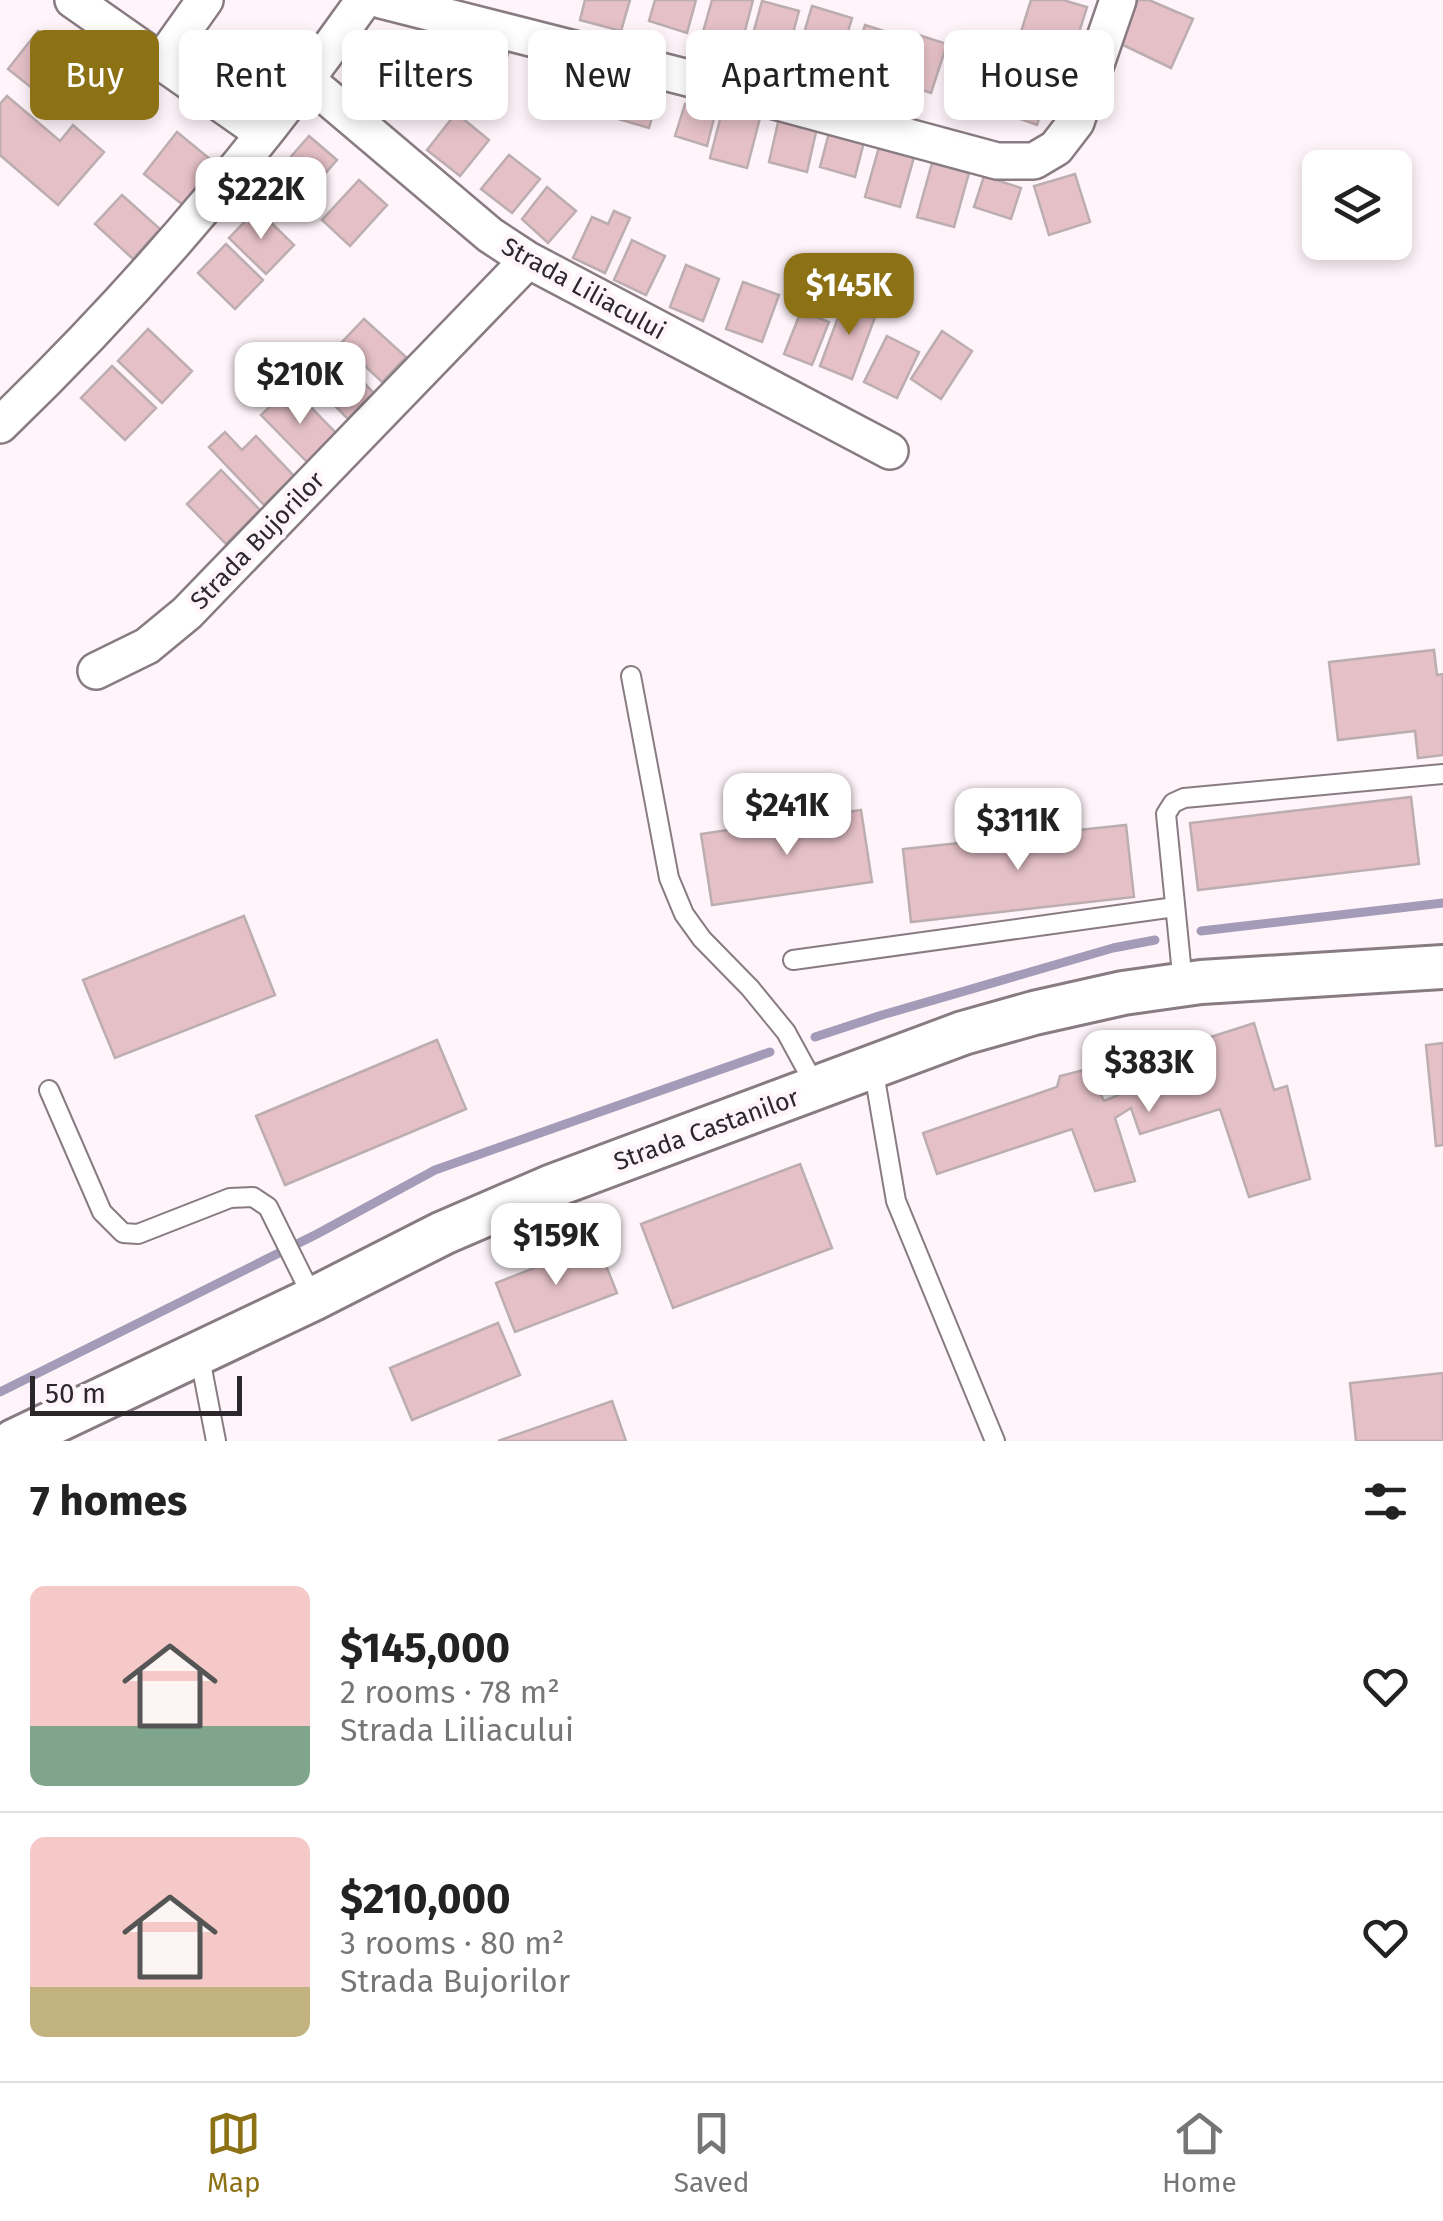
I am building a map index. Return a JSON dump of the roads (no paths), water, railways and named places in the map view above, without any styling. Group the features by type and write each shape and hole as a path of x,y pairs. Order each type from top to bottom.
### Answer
{"street":[{"path":"73,0 264,134"},
{"path":"162,62 205,0"},
{"path":"322,59 364,0"},
{"path":"382,0 997,161 1034,160 1056,148 1076,122 1118,0"},
{"name":"Strada Liliacului","path":"322,93 490,235 528,260 890,452"},
{"path":"0,425 136,285 275,120"},
{"name":"Strada Bujorilor","path":"96,670 147,646 187,612 528,260"},
{"name":"Strada Castanilor","path":"14,1441 443,1233 550,1187 963,1033 1034,1013 1183,984 1443,967"}],"lane":[{"path":"631,676 670,878 684,914 786,1032 816,1088"},
{"path":"1183,984 1166,814 1173,803 1184,798 1443,774"},
{"path":"794,960 1175,907"},
{"path":"873,1066 896,1201 996,1441"},
{"path":"48,1090 102,1212 122,1232 138,1234 230,1198 253,1197 268,1208 313,1299"},
{"path":"199,1352 216,1441"}],"waterway":[{"path":"1201,931 1443,903"},
{"path":"815,1037 1113,948 1155,940"},
{"path":"0,1392 317,1234 435,1170 770,1052"}]}
